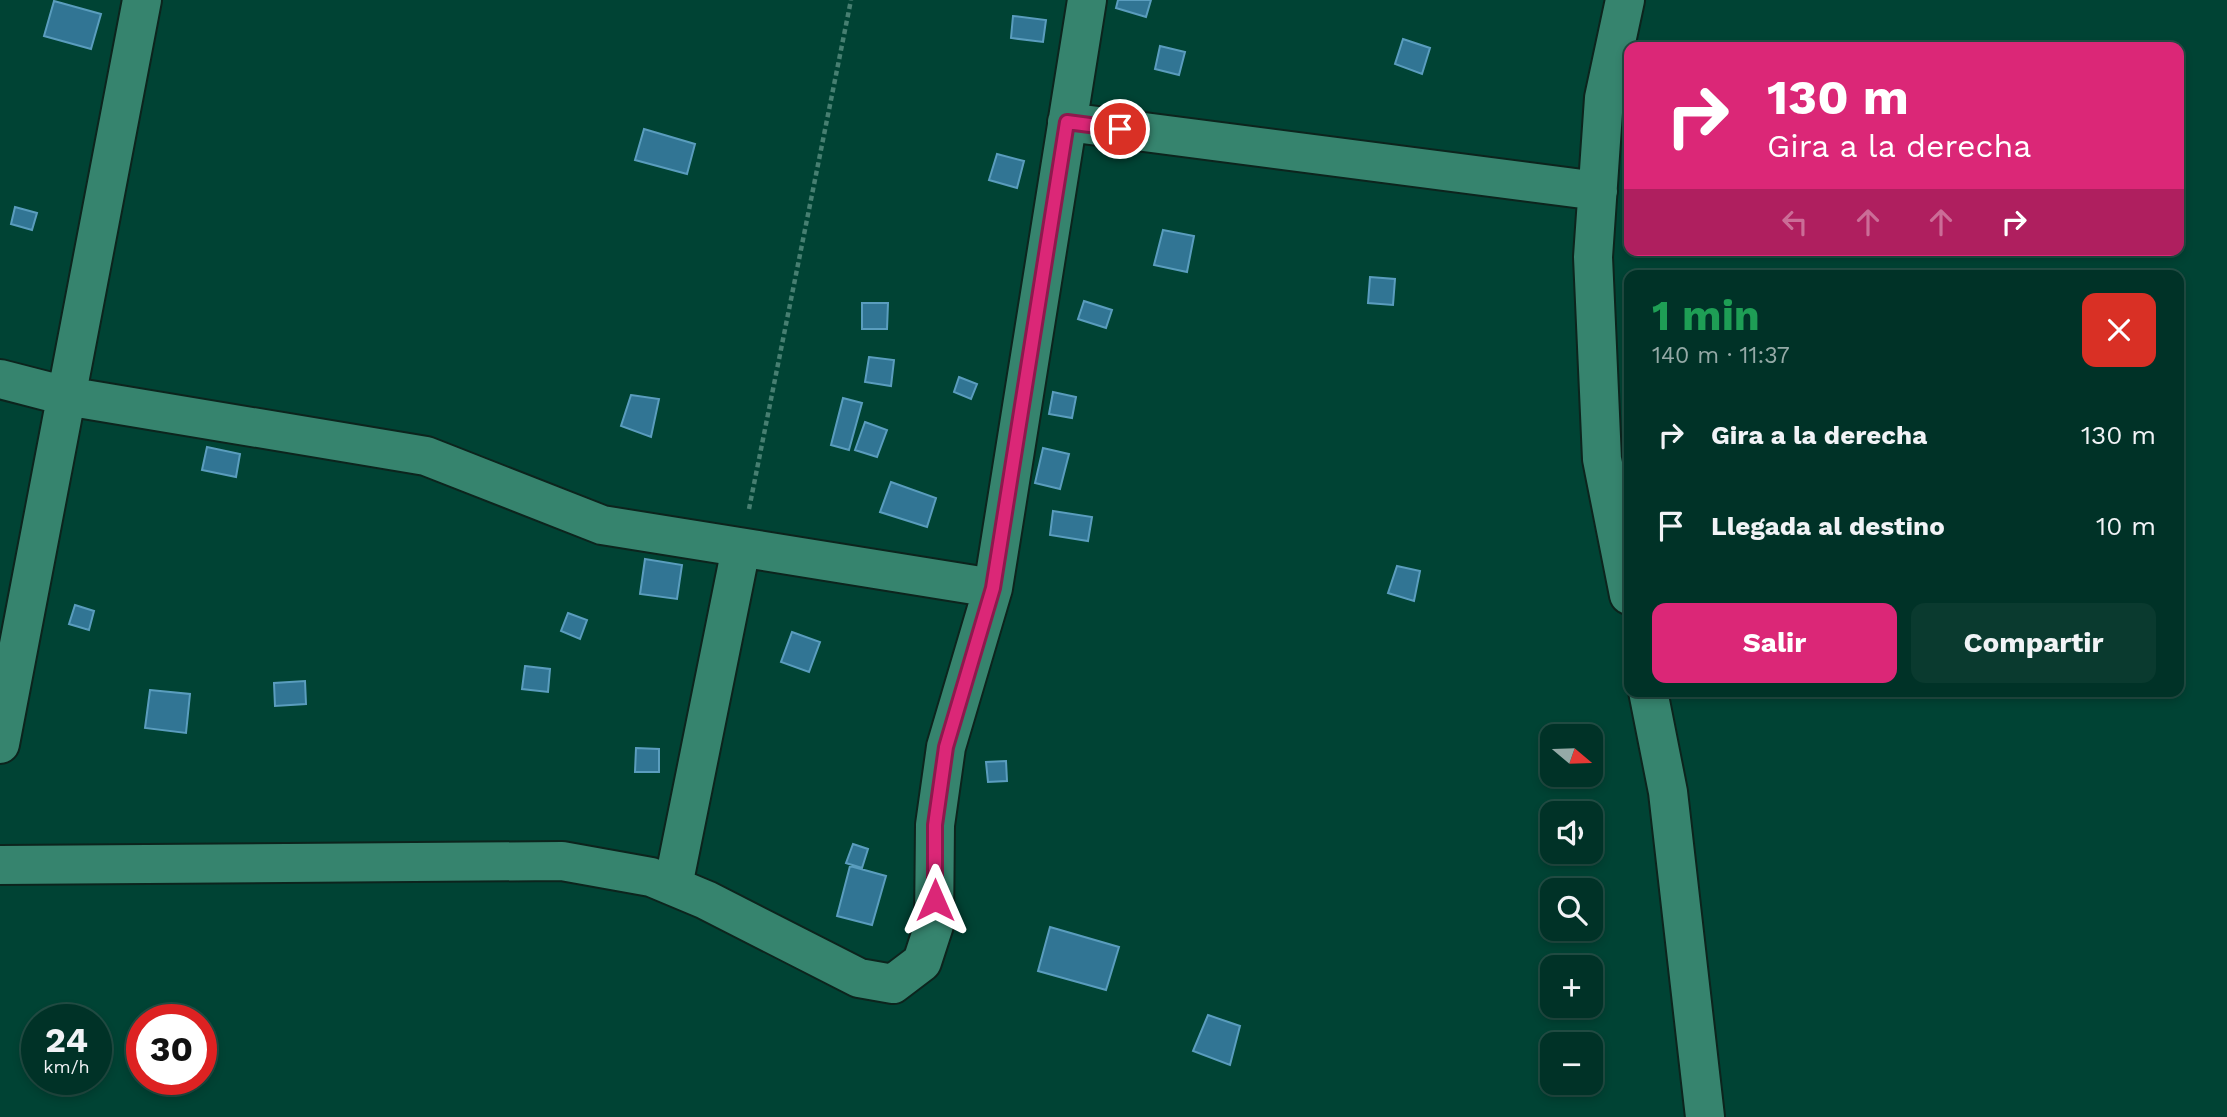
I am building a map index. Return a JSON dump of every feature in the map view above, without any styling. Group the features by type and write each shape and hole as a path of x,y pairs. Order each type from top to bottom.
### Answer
{"street":[{"path":"0,744 142,0"},
{"path":"0,865 562,861 651,877 706,900 859,978 893,984 922,962 934,925 935,825 946,747 993,588 1087,0"},
{"path":"1624,570 1602,458 1593,257 1604,98 1625,0"},
{"path":"1067,122 1598,191"},
{"path":"0,379 66,396 426,456 601,525 993,588"},
{"path":"673,886 741,548"},
{"path":"1649,697 1668,792 1705,1117"}],"path":[{"path":"741,548 850,0"}],"building":[{"path":"1118,0 1151,0 1146,17 1116,8"},
{"path":"54,1 101,14 91,49 44,36"},
{"path":"1013,16 1046,20 1043,42 1011,38"},
{"path":"1403,39 1430,48 1422,74 1395,64"},
{"path":"1160,46 1185,52 1179,75 1155,69"},
{"path":"644,129 695,144 687,174 635,160"},
{"path":"997,154 1024,161 1017,188 989,180"},
{"path":"15,207 37,213 32,230 11,224"},
{"path":"1163,230 1194,236 1187,272 1154,265"},
{"path":"1370,277 1395,279 1393,305 1368,303"},
{"path":"1084,301 1112,310 1106,328 1078,319"},
{"path":"862,303 888,303 887,329 862,329"},
{"path":"869,357 894,360 891,386 865,382"},
{"path":"959,377 977,384 971,399 954,392"},
{"path":"1053,392 1076,397 1072,418 1049,414"},
{"path":"631,395 659,399 651,437 621,426"},
{"path":"843,398 862,403 849,450 831,445"},
{"path":"865,422 887,430 877,457 855,450"},
{"path":"207,447 240,454 236,477 202,470"},
{"path":"1043,448 1069,454 1060,489 1035,483"},
{"path":"891,482 936,498 927,527 880,512"},
{"path":"1053,511 1092,517 1088,541 1050,535"},
{"path":"645,559 682,565 677,599 640,594"},
{"path":"1397,566 1420,571 1414,601 1388,593"},
{"path":"75,605 94,611 89,630 69,624"},
{"path":"568,613 587,620 580,639 561,631"},
{"path":"792,632 820,642 809,672 781,662"},
{"path":"525,666 550,669 548,692 522,689"},
{"path":"305,681 306,704 275,706 274,683"},
{"path":"150,690 190,694 186,733 145,728"},
{"path":"636,748 659,749 659,772 635,772"},
{"path":"1006,761 1007,781 988,782 986,762"},
{"path":"853,844 868,849 862,868 846,863"},
{"path":"850,866 886,876 872,925 837,916"},
{"path":"1050,927 1119,947 1106,990 1038,971"},
{"path":"1208,1015 1240,1026 1230,1065 1193,1051"}],"route":[{"path":"935,900 935,825 946,747 993,588 1067,122 1120,129"}]}
